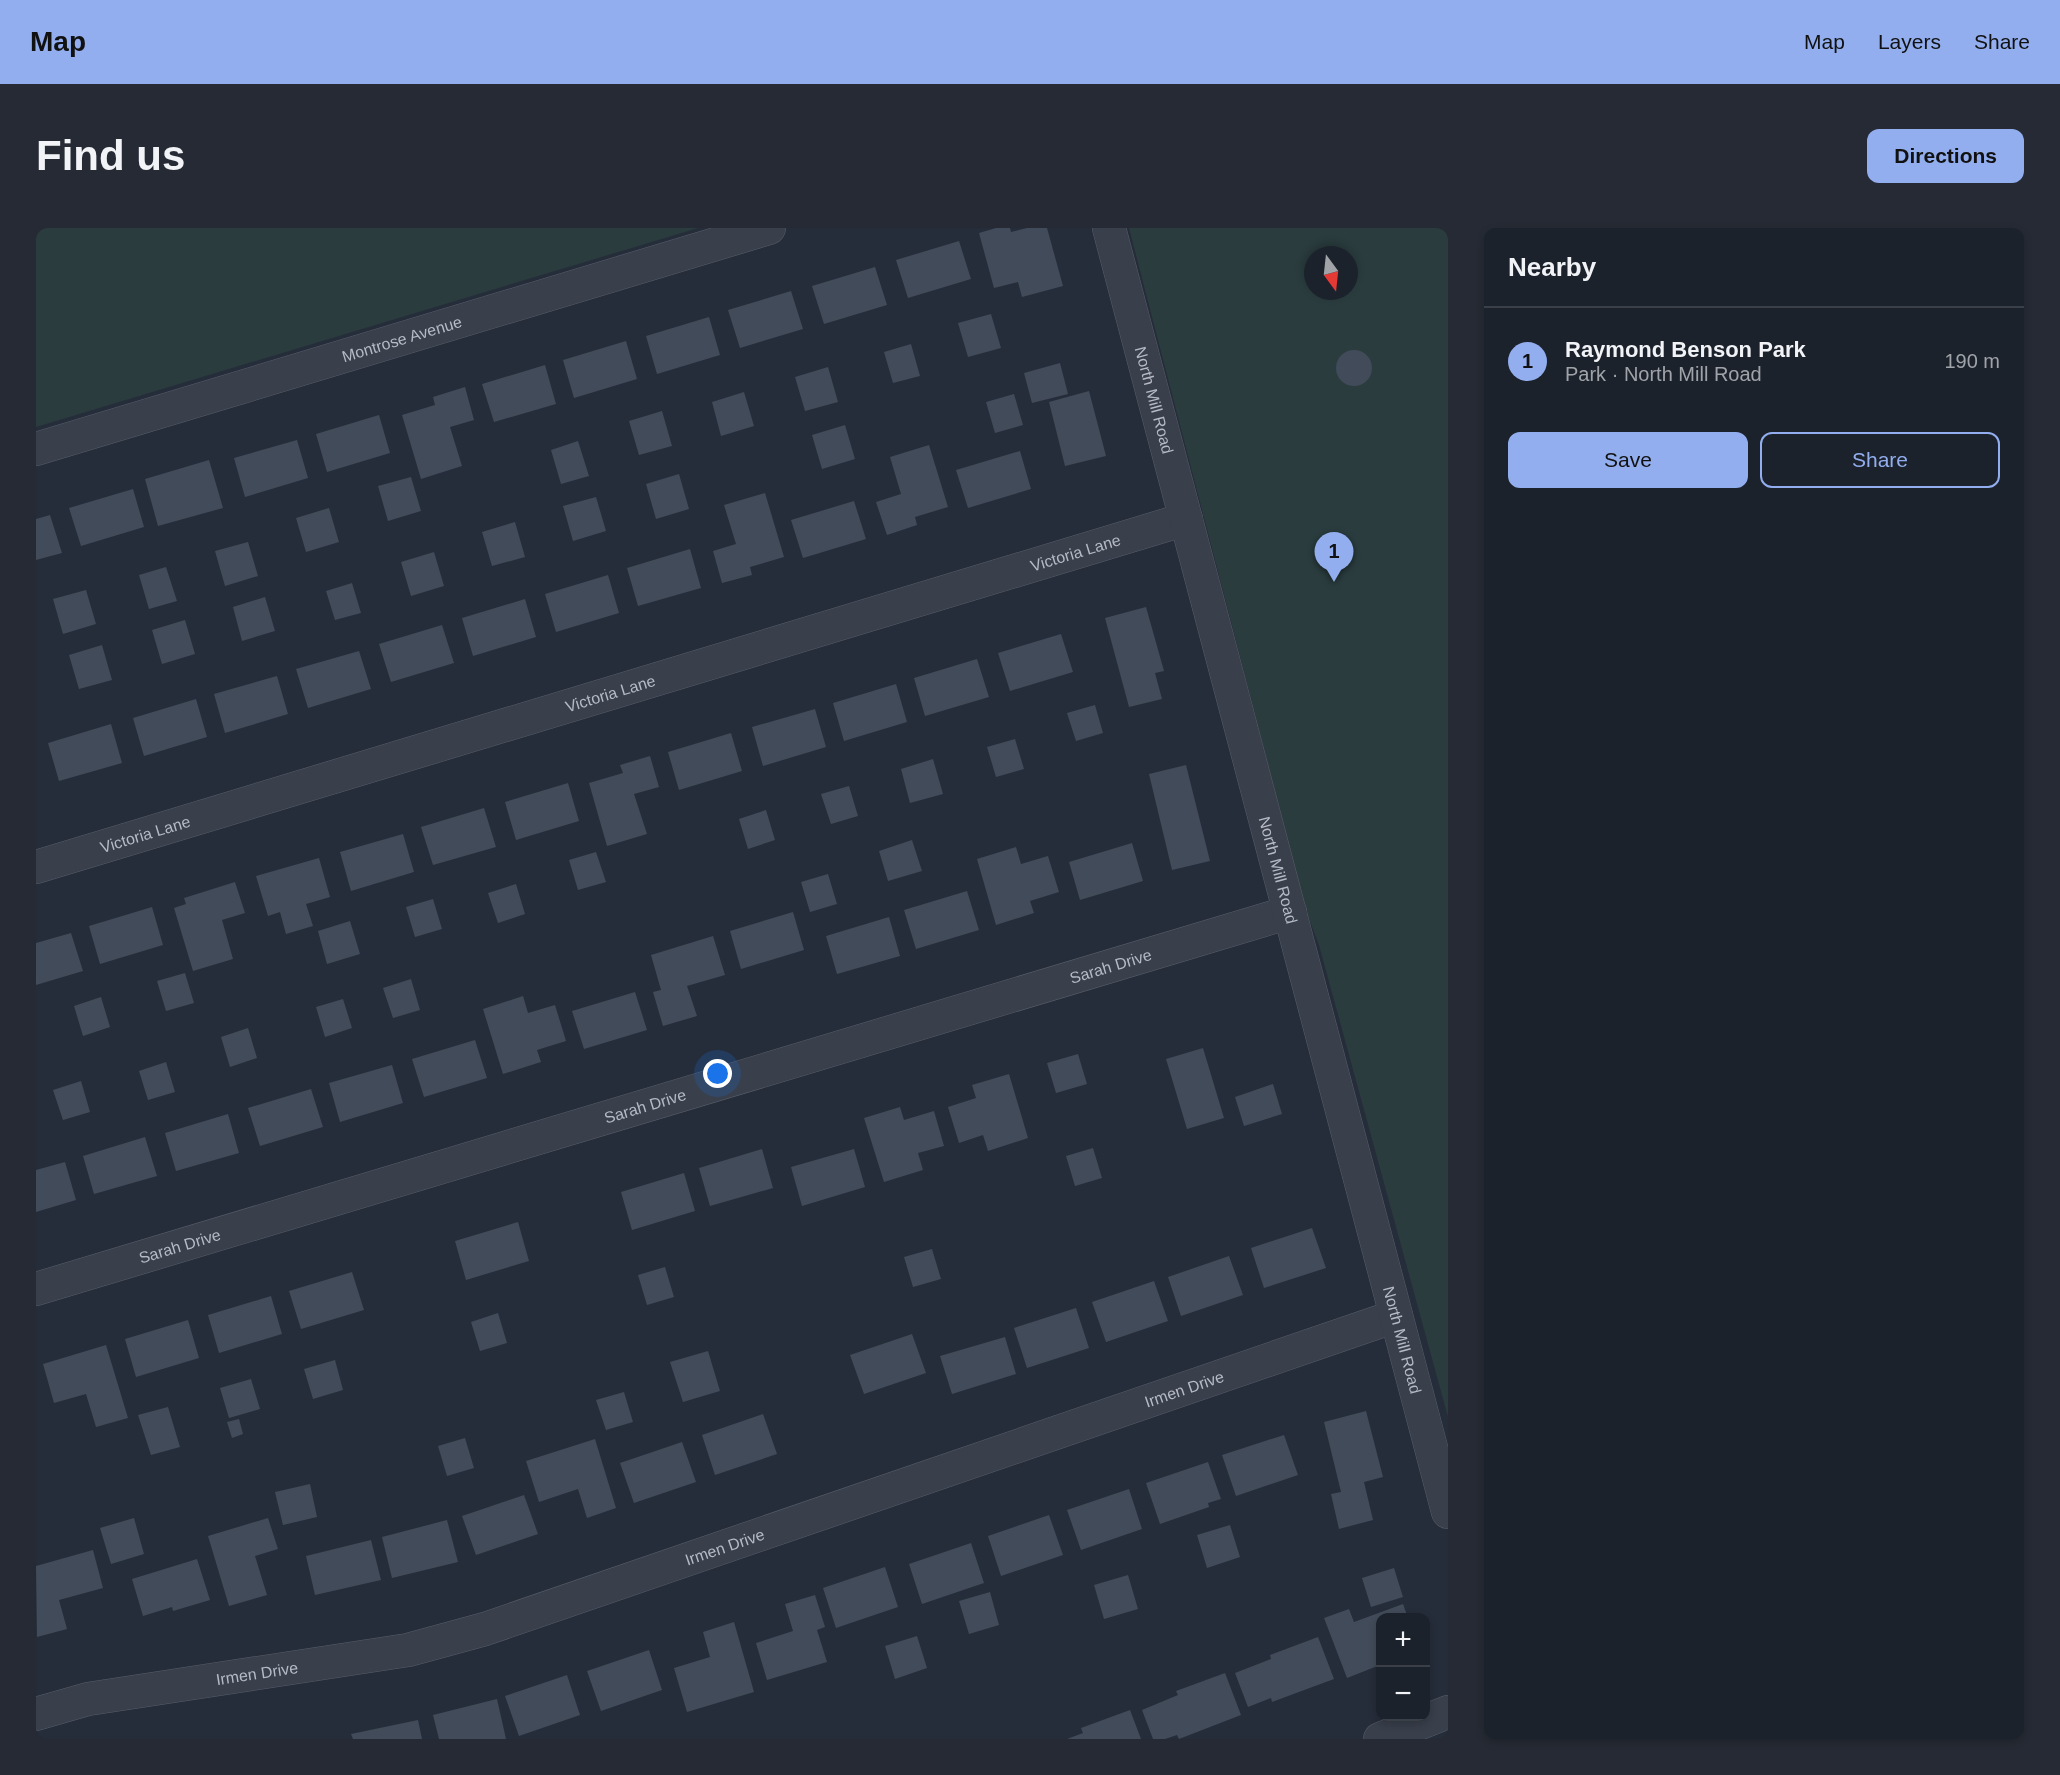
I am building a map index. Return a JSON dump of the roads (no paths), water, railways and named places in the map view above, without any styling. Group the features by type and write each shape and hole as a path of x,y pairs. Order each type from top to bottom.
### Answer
{"street":[{"name":"Montrose Avenue","path":"36,449 769,228"},
{"name":"North Mill Road","path":"1109,228 1448,1512"},
{"name":"Victoria Lane","path":"36,867 1186,519"},
{"name":"Sarah Drive","path":"36,1289 1290,912"},
{"name":"Irmen Drive","path":"36,1714 88,1699 408,1650 485,1629 1396,1316"},
{"path":"1380,1739 1448,1712"}],"place":[{"name":"Raymond Benson Park","path":"1334,582"}]}
